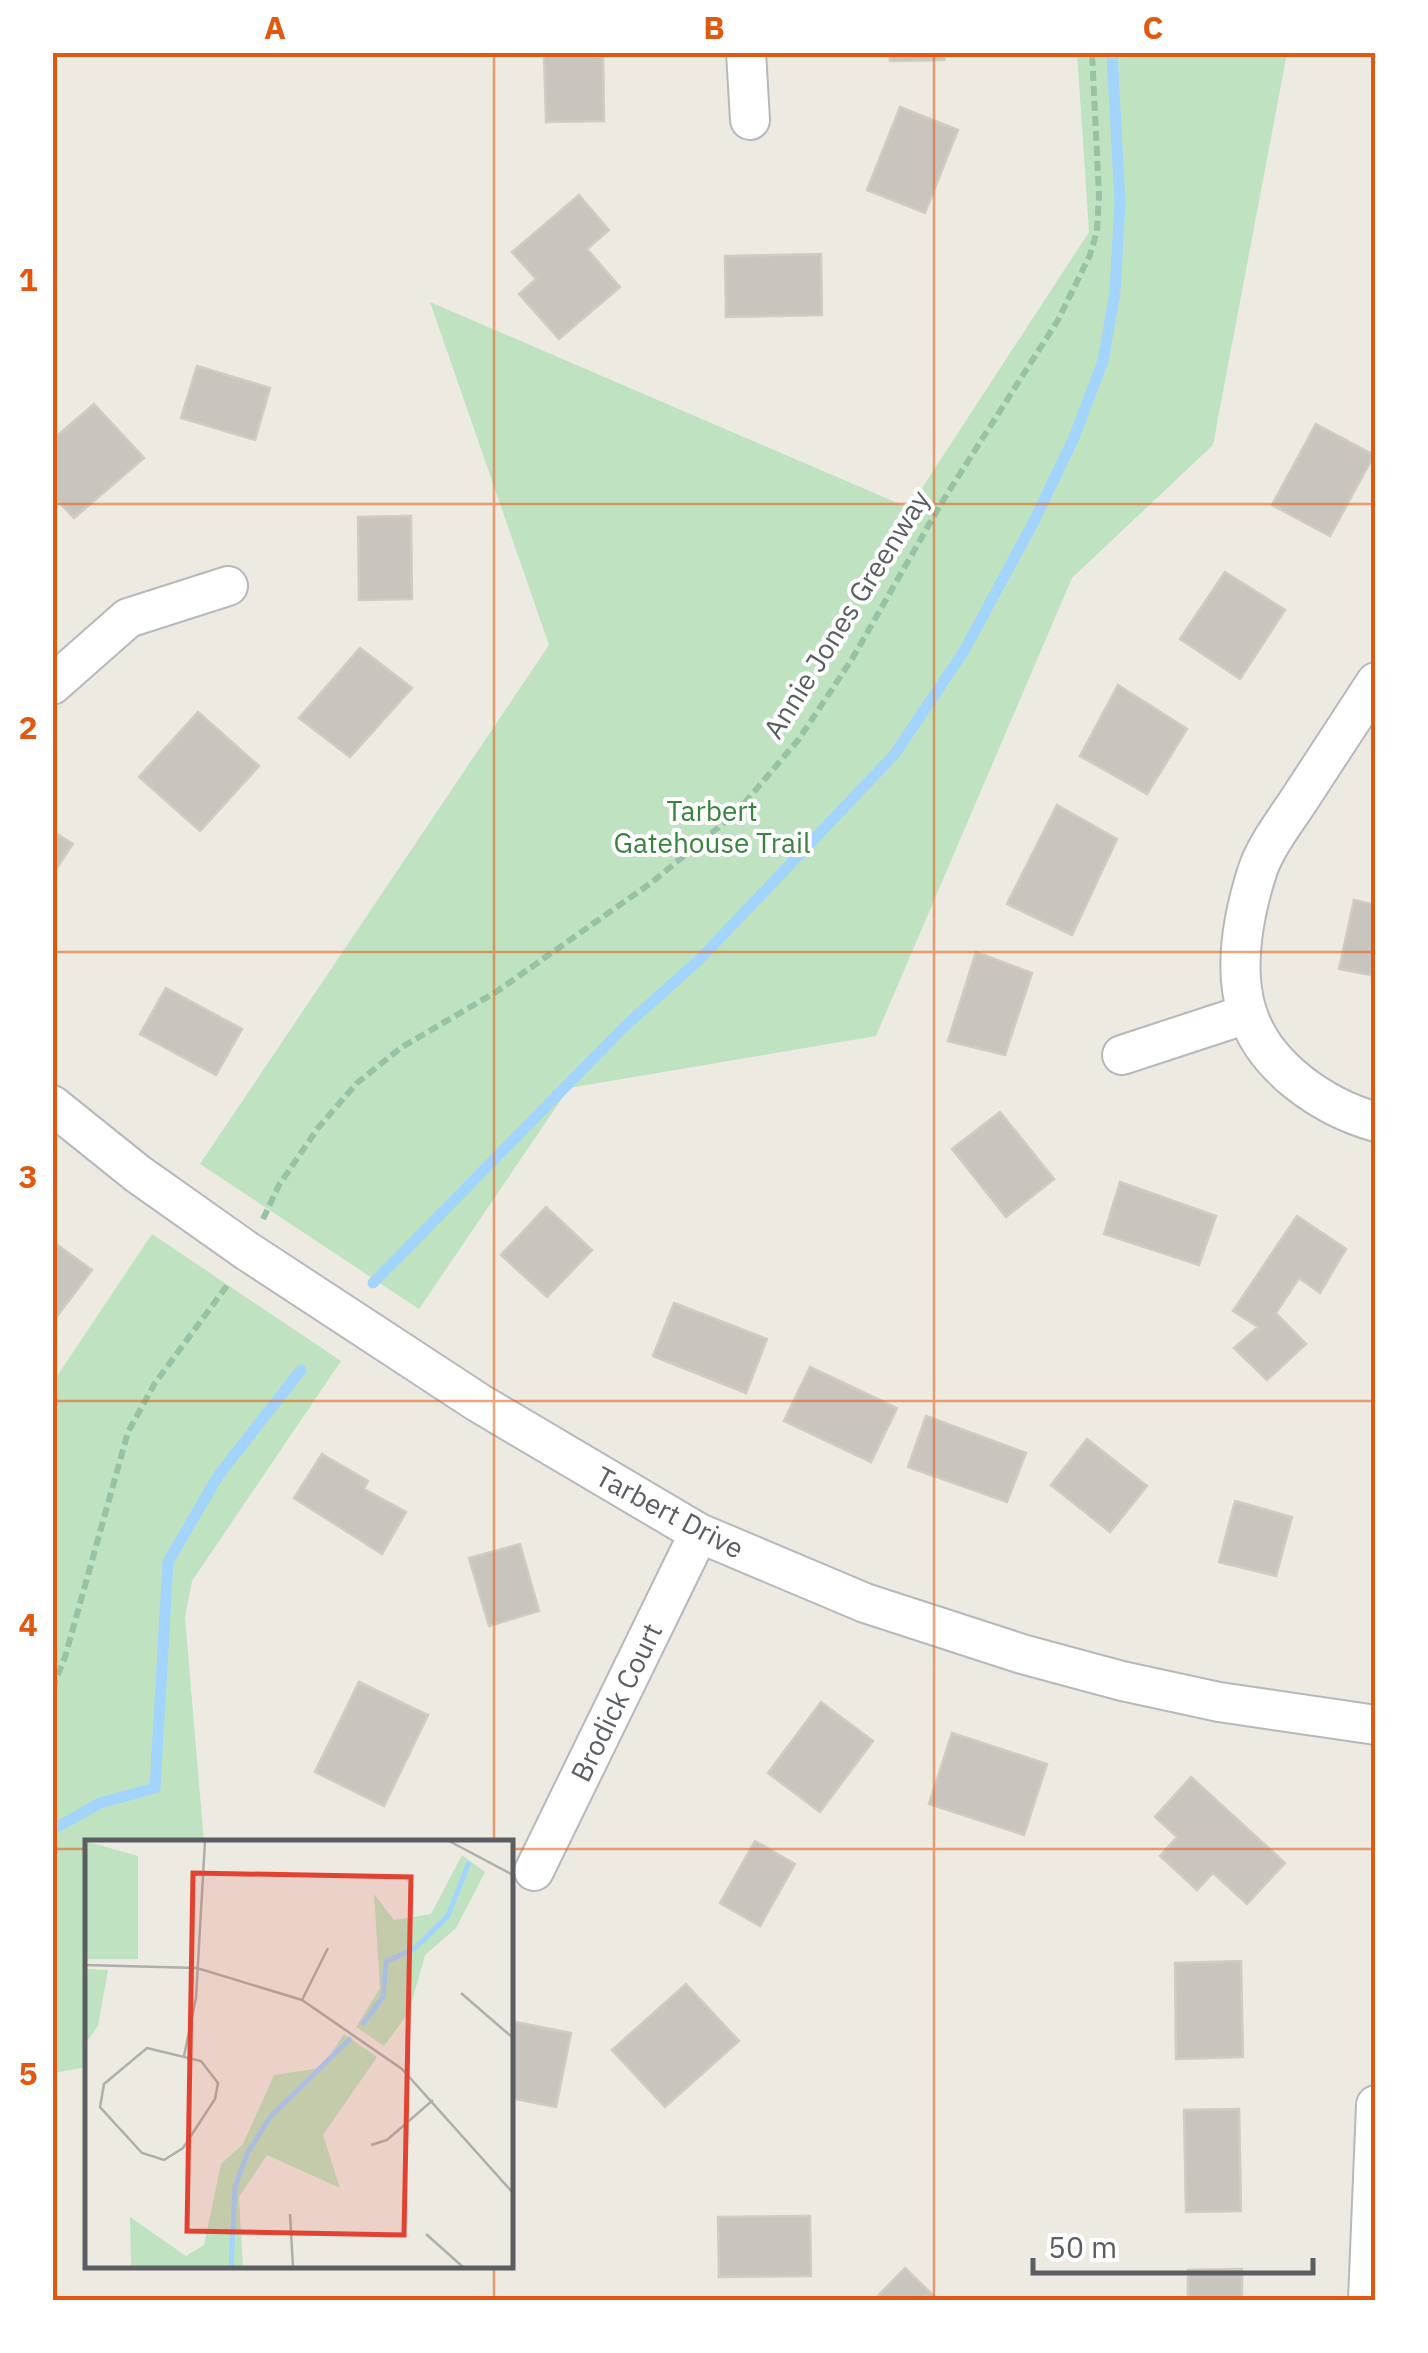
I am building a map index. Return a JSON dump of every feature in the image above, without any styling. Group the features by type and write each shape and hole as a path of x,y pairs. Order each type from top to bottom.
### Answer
{"street":[{"path":"746,52 750,120"},
{"path":"52,685 128,618 228,586"},
{"path":"1376,682 1259,867 1243,940 1241,977 1247,1014 1269,1052 1306,1090 1353,1116 1376,1122"},
{"path":"1122,1054 1247,1014"},
{"name":"Tarbert Drive","path":"52,1104 138,1174 247,1251 479,1403 699,1533 865,1603 1022,1654 1219,1702 1376,1725"},
{"name":"Brodick Court","path":"534,1872 699,1533"},
{"path":"1368,2300 1376,2106"}],"path":[{"name":"Annie Jones Greenway","path":"258,1230 279,1185 318,1128 357,1083 402,1047 496,992 652,883 736,813 799,738 1058,320 1090,255 1097,231 1099,195 1092,52"},
{"path":"52,1689 66,1656 128,1432 155,1383 229,1284"}],"green space":[{"name":"Tarbert Gatehouse Trail","path":"1077,53 1287,53 1213,445 1072,578 876,1036 569,1088 419,1309 200,1164 549,645 430,302 909,508 1089,232"},
{"path":"152,1234 341,1361 192,1581 185,1617 204,1840 85,1840 85,2067 53,2073 53,1382"}],"building":[{"path":"544,52 603,52 604,121 546,122"},
{"path":"889,52 944,52 944,60 890,61"},
{"path":"900,107 958,130 925,213 867,190"},
{"path":"579,195 609,230 587,249 620,287 559,339 519,294 536,279 512,252"},
{"path":"821,254 822,315 726,317 725,256"},
{"path":"197,366 270,388 255,440 181,418"},
{"path":"94,404 144,458 74,518 52,495 52,440"},
{"path":"1316,424 1374,455 1330,536 1272,505"},
{"path":"411,516 412,599 359,600 358,517"},
{"path":"1225,572 1285,610 1240,679 1180,639"},
{"path":"360,648 412,688 350,757 299,718"},
{"path":"1118,685 1187,729 1147,794 1080,756"},
{"path":"198,712 259,766 200,831 139,777"},
{"path":"1057,805 1117,839 1072,935 1007,904"},
{"path":"52,831 73,844 52,875"},
{"path":"1354,900 1376,905 1376,976 1339,969"},
{"path":"976,952 1032,973 1005,1055 948,1041"},
{"path":"166,988 242,1029 216,1075 140,1034"},
{"path":"1000,1112 1054,1179 1006,1217 952,1149"},
{"path":"1120,1182 1216,1216 1199,1265 1104,1234"},
{"path":"546,1207 592,1250 547,1297 501,1255"},
{"path":"1297,1216 1346,1249 1320,1293 1299,1278 1276,1313 1306,1344 1267,1380 1234,1348 1258,1327 1233,1311"},
{"path":"52,1241 92,1270 52,1323"},
{"path":"674,1303 767,1339 746,1393 653,1356"},
{"path":"810,1367 897,1408 871,1462 784,1421"},
{"path":"926,1416 1026,1453 1007,1502 908,1467"},
{"path":"1087,1439 1147,1486 1110,1532 1051,1485"},
{"path":"322,1454 368,1481 364,1489 406,1512 382,1554 294,1498"},
{"path":"1235,1501 1292,1517 1276,1576 1219,1562"},
{"path":"520,1544 539,1611 489,1626 469,1558"},
{"path":"359,1682 428,1715 384,1806 315,1772"},
{"path":"821,1702 873,1741 820,1812 768,1773"},
{"path":"952,1733 1047,1764 1024,1835 929,1804"},
{"path":"1191,1777 1285,1863 1247,1904 1213,1873 1197,1890 1160,1856 1177,1837 1155,1817"},
{"path":"755,1841 795,1864 760,1926 720,1903"},
{"path":"1241,1961 1243,2057 1176,2059 1175,1963"},
{"path":"686,1984 739,2041 665,2107 612,2050"},
{"path":"512,2021 571,2033 556,2107 512,2098"},
{"path":"1239,2109 1241,2211 1186,2212 1184,2110"},
{"path":"810,2216 811,2276 719,2277 718,2217"},
{"path":"905,2268 938,2300 874,2300"},
{"path":"1242,2269 1242,2300 1188,2300 1188,2270"}],"waterway":[{"path":"373,1283 624,1027 699,960 894,755 964,651 1073,440 1103,361 1115,292 1120,203 1112,52"},
{"path":"52,1830 100,1803 155,1788 168,1562 218,1476 301,1370"}]}
